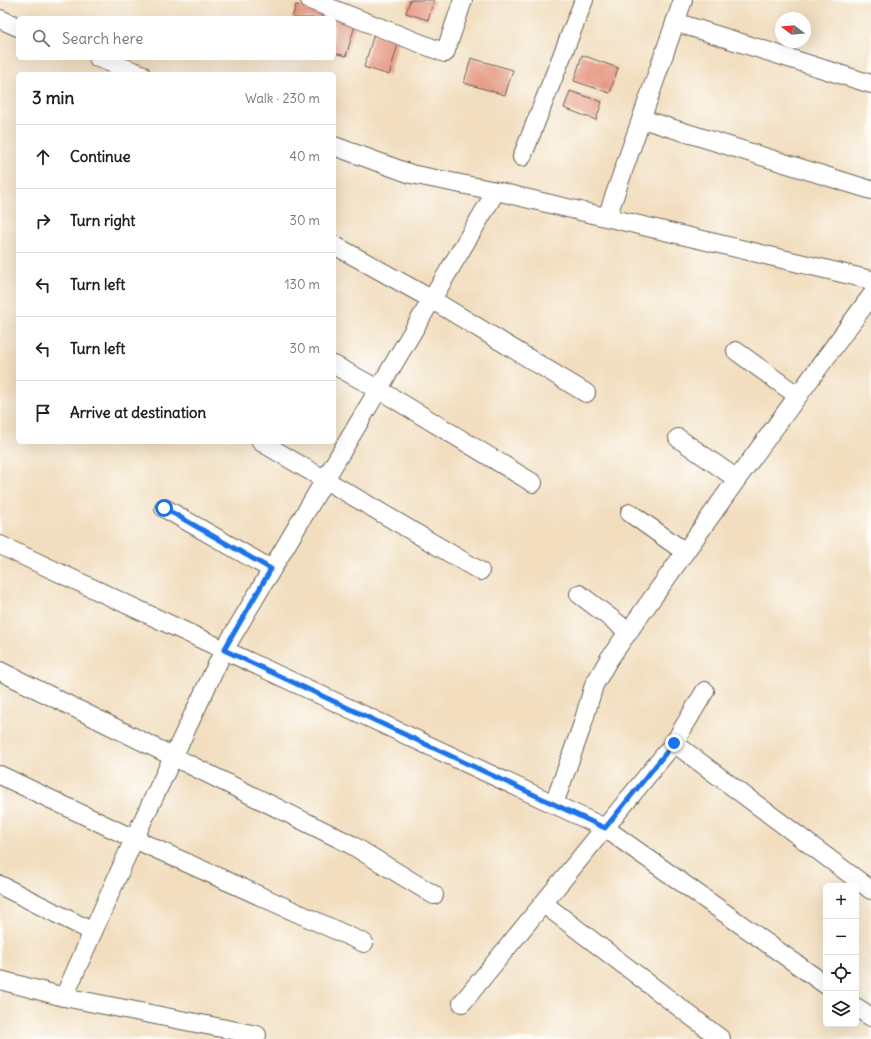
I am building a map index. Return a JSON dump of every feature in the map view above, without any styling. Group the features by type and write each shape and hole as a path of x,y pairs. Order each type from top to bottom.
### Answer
{"street":[{"path":"310,0 445,52 463,0"},
{"path":"522,157 584,0"},
{"path":"607,217 683,0"},
{"path":"0,19 16,26"},
{"path":"675,22 871,84"},
{"path":"103,60 136,72"},
{"path":"642,118 871,190"},
{"path":"336,147 411,174 496,191 871,280"},
{"path":"64,997 172,756 224,650 496,191"},
{"path":"336,246 431,300 586,393"},
{"path":"554,804 582,726 594,685 609,660 685,552 871,296"},
{"path":"736,351 798,396"},
{"path":"336,366 378,389 533,483"},
{"path":"678,438 737,480"},
{"path":"264,444 480,571"},
{"path":"164,508 271,569"},
{"path":"630,514 685,552"},
{"path":"0,545 605,828 823,983"},
{"path":"579,594 629,632"},
{"path":"0,671 350,844 434,895"},
{"path":"462,1003 674,743 705,691"},
{"path":"674,743 871,890"},
{"path":"0,775 134,839 364,943"},
{"path":"0,885 93,932"},
{"path":"544,904 721,1039"},
{"path":"0,980 64,997 257,1035"},
{"path":"859,1009 871,1017"}],"building":[{"path":"410,0 434,0 428,20 406,13"},
{"path":"296,5 324,13 323,16 293,16"},
{"path":"336,17 356,22 346,56 336,54"},
{"path":"374,34 399,41 389,75 364,67"},
{"path":"582,55 618,68 610,93 574,81"},
{"path":"471,58 513,70 505,95 464,83"},
{"path":"570,91 602,102 596,120 564,108"}],"route":[{"path":"164,508 271,569 224,650 605,828 674,743"}]}
